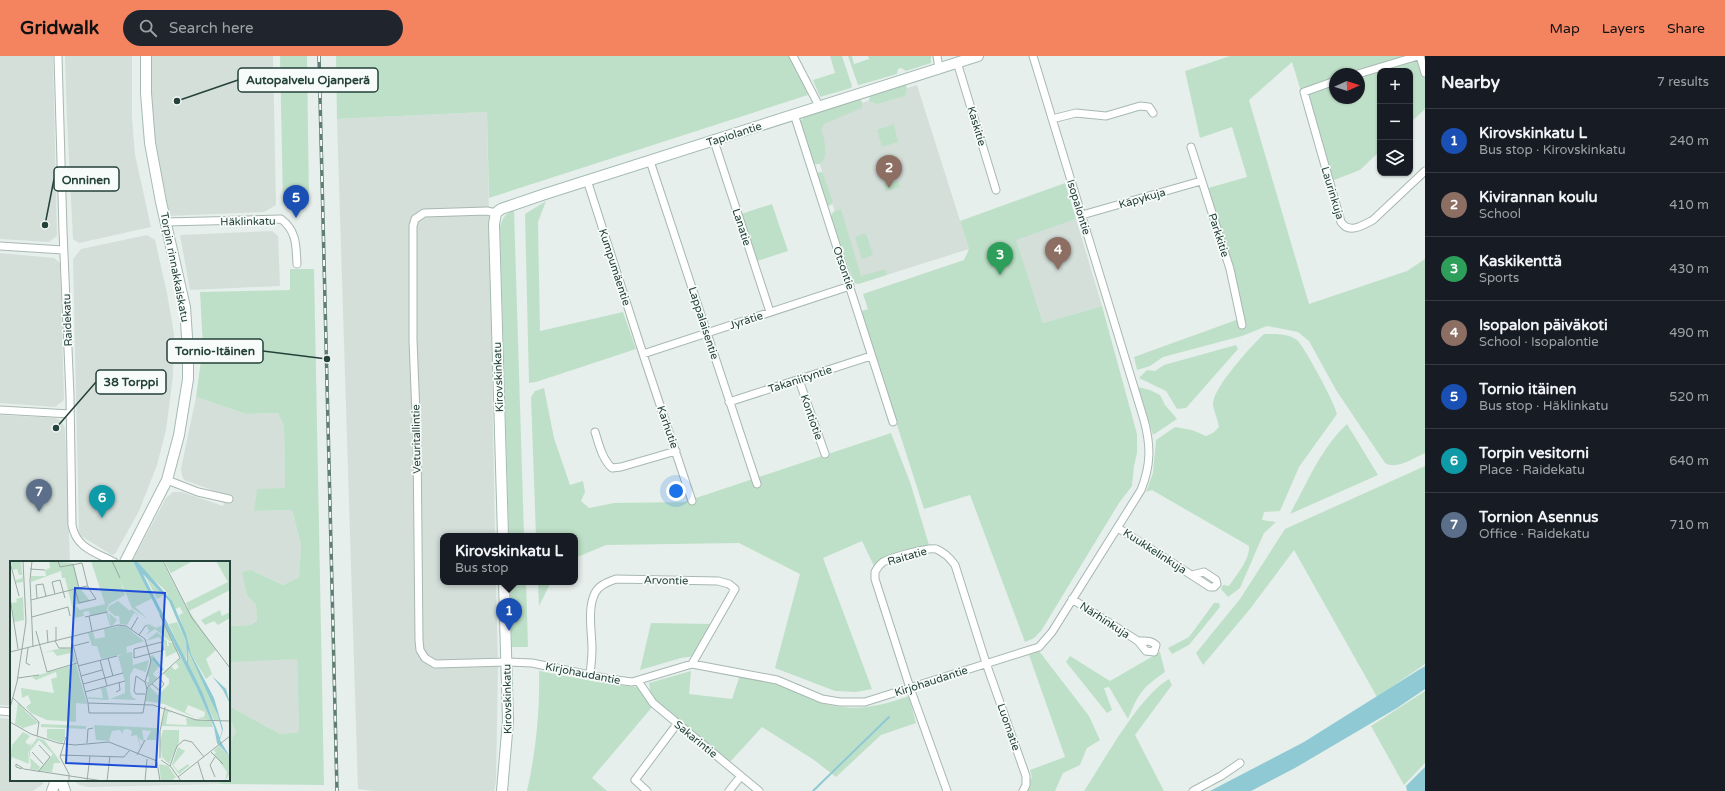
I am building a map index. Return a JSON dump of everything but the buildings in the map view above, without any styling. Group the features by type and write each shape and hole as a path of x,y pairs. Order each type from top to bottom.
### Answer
{"street":[{"name":"Raidekatu","path":"58,56 63,250 70,414 72,525 74,536 80,543 112,561"},
{"name":"Torpin rinnakkaiskatu","path":"126,561 167,480 184,411 188,379 185,307 149,136 146,93 146,56"},
{"path":"793,56 819,106"},
{"path":"937,56 939,68"},
{"name":"Tapiolantie","path":"495,216 501,209 588,180 978,56"},
{"name":"Isopalontie","path":"1033,56 1125,359"},
{"path":"1365,72 1419,56 1425,73"},
{"name":"Kaskitie","path":"957,62 996,190"},
{"name":"Laurinkuja","path":"1329,83 1304,92 1341,222 1344,226 1352,229 1372,220 1425,172"},
{"path":"1052,119 1076,113 1106,116 1140,106 1149,107 1153,113"},
{"name":"Otsontie","path":"794,114 893,422"},
{"name":"Lanatie","path":"714,141 770,312"},
{"name":"Parkkitie","path":"1191,147 1232,276 1242,325"},
{"name":"Lappalaisentie","path":"650,161 757,484"},
{"name":"Kumpumäentie","path":"588,180 643,354"},
{"name":"Käpykuja","path":"1082,215 1202,181"},
{"name":"Veturitallintie","path":"495,216 487,211 424,213 415,219 413,226 419,640 420,650 425,658 435,664 507,662"},
{"name":"Kirovskinkatu","path":"495,216 503,533"},
{"name":"Häklinkatu","path":"166,222 281,219 287,224 296,240 297,264"},
{"path":"0,246 63,250"},
{"name":"Jyrätie","path":"643,354 850,286"},
{"name":"Karhutie","path":"643,354 692,501"},
{"name":"Takaniityntie","path":"729,402 871,356"},
{"name":"Kirjohaudantie","path":"507,662 545,665 621,681 638,681 692,664 777,680 822,699 840,702 865,702 1039,647 1052,632 1141,490 1149,463 1146,428 1125,359"},
{"name":"Kontiotie","path":"799,380 825,454"},
{"path":"0,410 70,414"},
{"path":"595,432 603,456 607,464 612,468 621,467 676,451"},
{"path":"167,480 198,492 229,499"},
{"name":"Kuukkelinkuja","path":"1118,528 1192,575"},
{"name":"Raitatie","path":"910,688 875,579 875,572 884,562 925,549 935,549 950,558 955,564 986,663"},
{"name":"Arvontie","path":"590,674 592,651 592,601 595,592 600,587 606,582 616,579 718,581 729,584 735,589 692,664"},
{"name":"Kirovskinkatu","path":"502,791 508,739 504,585"},
{"name":"Närhinkuja","path":"1072,599 1138,641"},
{"name":"Luomatie","path":"986,663 1026,776 1023,791"},
{"name":"Sakarintie","path":"638,681 653,703 759,791"},
{"path":"910,688 947,791"},
{"path":"0,711 10,712"},
{"path":"647,791 635,780 677,724"},
{"path":"1193,791 1221,776 1240,763"},
{"path":"729,791 741,776"},
{"path":"52,791 56,781"},
{"path":"61,781 65,791"}],"shaded area":[{"path":"0,56 53,56 57,236 49,242 0,239"},
{"path":"65,56 132,56 132,118 135,155 151,227 79,243 73,239"},
{"path":"152,56 273,56 276,205 264,212 170,216 156,150 150,97"},
{"path":"917,85 969,249 858,284 806,121"},
{"path":"487,112 495,533 440,533 440,585 496,585 498,666 496,781 494,791 374,791 358,789 337,119"},
{"path":"1076,219 1102,306 1043,323 1015,239"},
{"path":"272,231 278,236 280,286 190,290 180,235"},
{"path":"147,235 155,240 167,293 174,334 173,376 166,430 157,465 139,511 115,554 112,555 81,536 79,532 73,259 81,249"},
{"path":"0,253 54,258 60,263 64,400 55,407 0,403"},
{"path":"196,397 246,414 278,413 284,426 285,488 254,511 292,510 301,545 299,577 283,585 251,570 247,595 256,605 257,621 250,625 230,626 230,561 133,561 166,498 173,492 182,492 223,506 226,495 184,480 181,469"},
{"path":"0,415 56,418 61,421 65,428 70,561 10,561 10,706 0,705"},
{"path":"297,658 299,732 280,734 230,707 230,663"},
{"path":"0,718 10,719 10,781 43,781 43,784 33,791 0,791"},
{"path":"230,720 236,731 230,746"},
{"path":"74,781 220,781 219,784 88,787 79,785"}],"green space":[{"path":"280,56 307,56 309,204 301,206 283,203"},
{"path":"336,56 792,56 808,95 489,198 487,112 337,119"},
{"path":"830,56 842,56 852,86 851,88 820,97 813,80 835,73"},
{"path":"848,56 852,56 854,64 869,59 868,56 931,56 931,63 906,71 901,68 898,69 897,74 858,85"},
{"path":"1230,56 1425,56 1425,109 1413,120 1413,68 1377,68 1377,154 1360,170 1329,182 1292,62 1249,100 1309,304 1407,271 1425,259 1425,453 1400,464 1390,465 1385,463 1336,390 1309,341 1298,332 1267,326 1242,336 1163,357 1150,366 1137,370 1134,357 1239,319 1231,284 1201,190 1247,177 1232,127 1200,138 1185,71"},
{"path":"906,85 907,89 905,96 877,104 869,101 870,96"},
{"path":"858,99 862,101 862,108 824,124 821,130 825,145 825,157 819,164 814,164 799,122 807,115"},
{"path":"894,124 898,142 882,147 877,130"},
{"path":"817,173 823,173 833,203 829,206"},
{"path":"898,181 900,187 886,191 884,184"},
{"path":"1065,183 1076,219 1016,240 1043,323 1102,306 1137,434 1137,453 1132,486 1119,503 1041,631 1034,638 1025,642 970,495 924,509 861,313 862,311 868,309 863,294 964,260 969,249 960,221"},
{"path":"546,201 538,222 540,331 623,312 636,349 529,383 525,214"},
{"path":"772,204 788,251 757,261 741,214"},
{"path":"841,209 861,276 885,269 887,275 858,284 854,283 831,217 833,212"},
{"path":"514,210 524,533 509,533 500,227 502,221 508,213"},
{"path":"866,233 873,255 862,259 855,237"},
{"path":"290,269 314,269 324,785 219,784 220,781 230,781 230,744 236,731 230,720 230,707 280,734 299,732 297,659 232,662 230,663 230,626 250,625 257,621 256,605 247,595 242,572 251,570 283,585 299,577 301,545 292,510 254,511 257,489 285,488 284,426 278,413 246,414 196,397 203,346 200,292 290,290"},
{"path":"1264,334 1285,335 1297,340 1319,376 1337,414 1299,467 1280,511 1264,512 1262,520 1276,522 1264,533 1240,588 1228,597 1221,589 1223,585 1229,586 1242,567 1249,551 1249,546 1152,490 1146,492 1153,473 1156,440 1175,427 1192,430 1206,436 1213,433 1219,427 1213,405 1215,396 1226,377"},
{"path":"1236,345 1238,349 1186,408 1177,409 1166,391 1139,378 1147,370 1155,371 1164,365"},
{"path":"1138,387 1150,390 1160,395 1165,405 1177,419 1153,435"},
{"path":"544,388 554,438 570,485 583,481 585,492 581,501 589,508 614,503 684,502 891,433 910,482 929,545 883,560 875,568 862,541 823,558 872,689 856,692 835,691 775,668 800,574 739,543 606,545 578,557 578,533 536,533 531,397 535,391"},
{"path":"1347,424 1378,475 1290,514 1322,455 1338,433"},
{"path":"1425,466 1425,664 1377,697 1294,550 1250,609 1203,665 1196,653 1240,599 1285,529"},
{"path":"510,585 526,585 528,647 512,647"},
{"path":"538,585 550,585 539,606"},
{"path":"1214,603 1219,603 1220,607 1189,645 1172,654 1168,648 1189,637"},
{"path":"651,623 714,624 695,656 681,658 640,670"},
{"path":"1039,651 1089,716 1100,740 1087,748 1080,765 1063,773 1055,791 1025,791 1032,777 1030,770 1065,757 1029,655"},
{"path":"1160,652 1165,672 1151,682 1138,697 1128,719 1109,687 1104,688 1112,710 1107,713 1066,662 1070,656 1110,681"},
{"path":"539,671 608,684 637,687 641,686 653,706 592,778 607,791 527,791 537,731"},
{"path":"691,671 689,694 732,699 740,675 776,683 810,699 832,706 854,708 865,707 887,703 909,696 916,723 881,735 836,777 814,760 762,727 730,762 674,717 654,698 650,691 649,683"},
{"path":"1169,679 1172,685 1135,735 1164,791 1084,791 1134,714 1158,687"},
{"path":"1425,691 1425,763 1404,785 1371,726"}],"water":[{"path":"1425,666 1425,689 1397,708 1295,768 1251,791 1210,791 1304,742"},
{"path":"1425,767 1425,791 1407,791 1406,786"}],"waterway":[{"path":"813,791 889,717"}],"railway":[{"path":"319,56 337,791"}],"place":[{"name":"Autopalvelu Ojanperä","path":"177,101"},
{"name":"Kivirannan koulu","path":"889,188"},
{"name":"Tornio itäinen","path":"296,218"},
{"name":"Onninen","path":"45,225"},
{"name":"Isopalon päiväkoti","path":"1058,270"},
{"name":"Kaskikenttä","path":"1000,275"},
{"name":"Tornio-Itäinen","path":"327,359"},
{"name":"38 Torppi","path":"56,428"},
{"name":"Tornion Asennus","path":"39,512"},
{"name":"Torpin vesitorni","path":"102,518"},
{"name":"Kirovskinkatu L","path":"509,631"}]}
